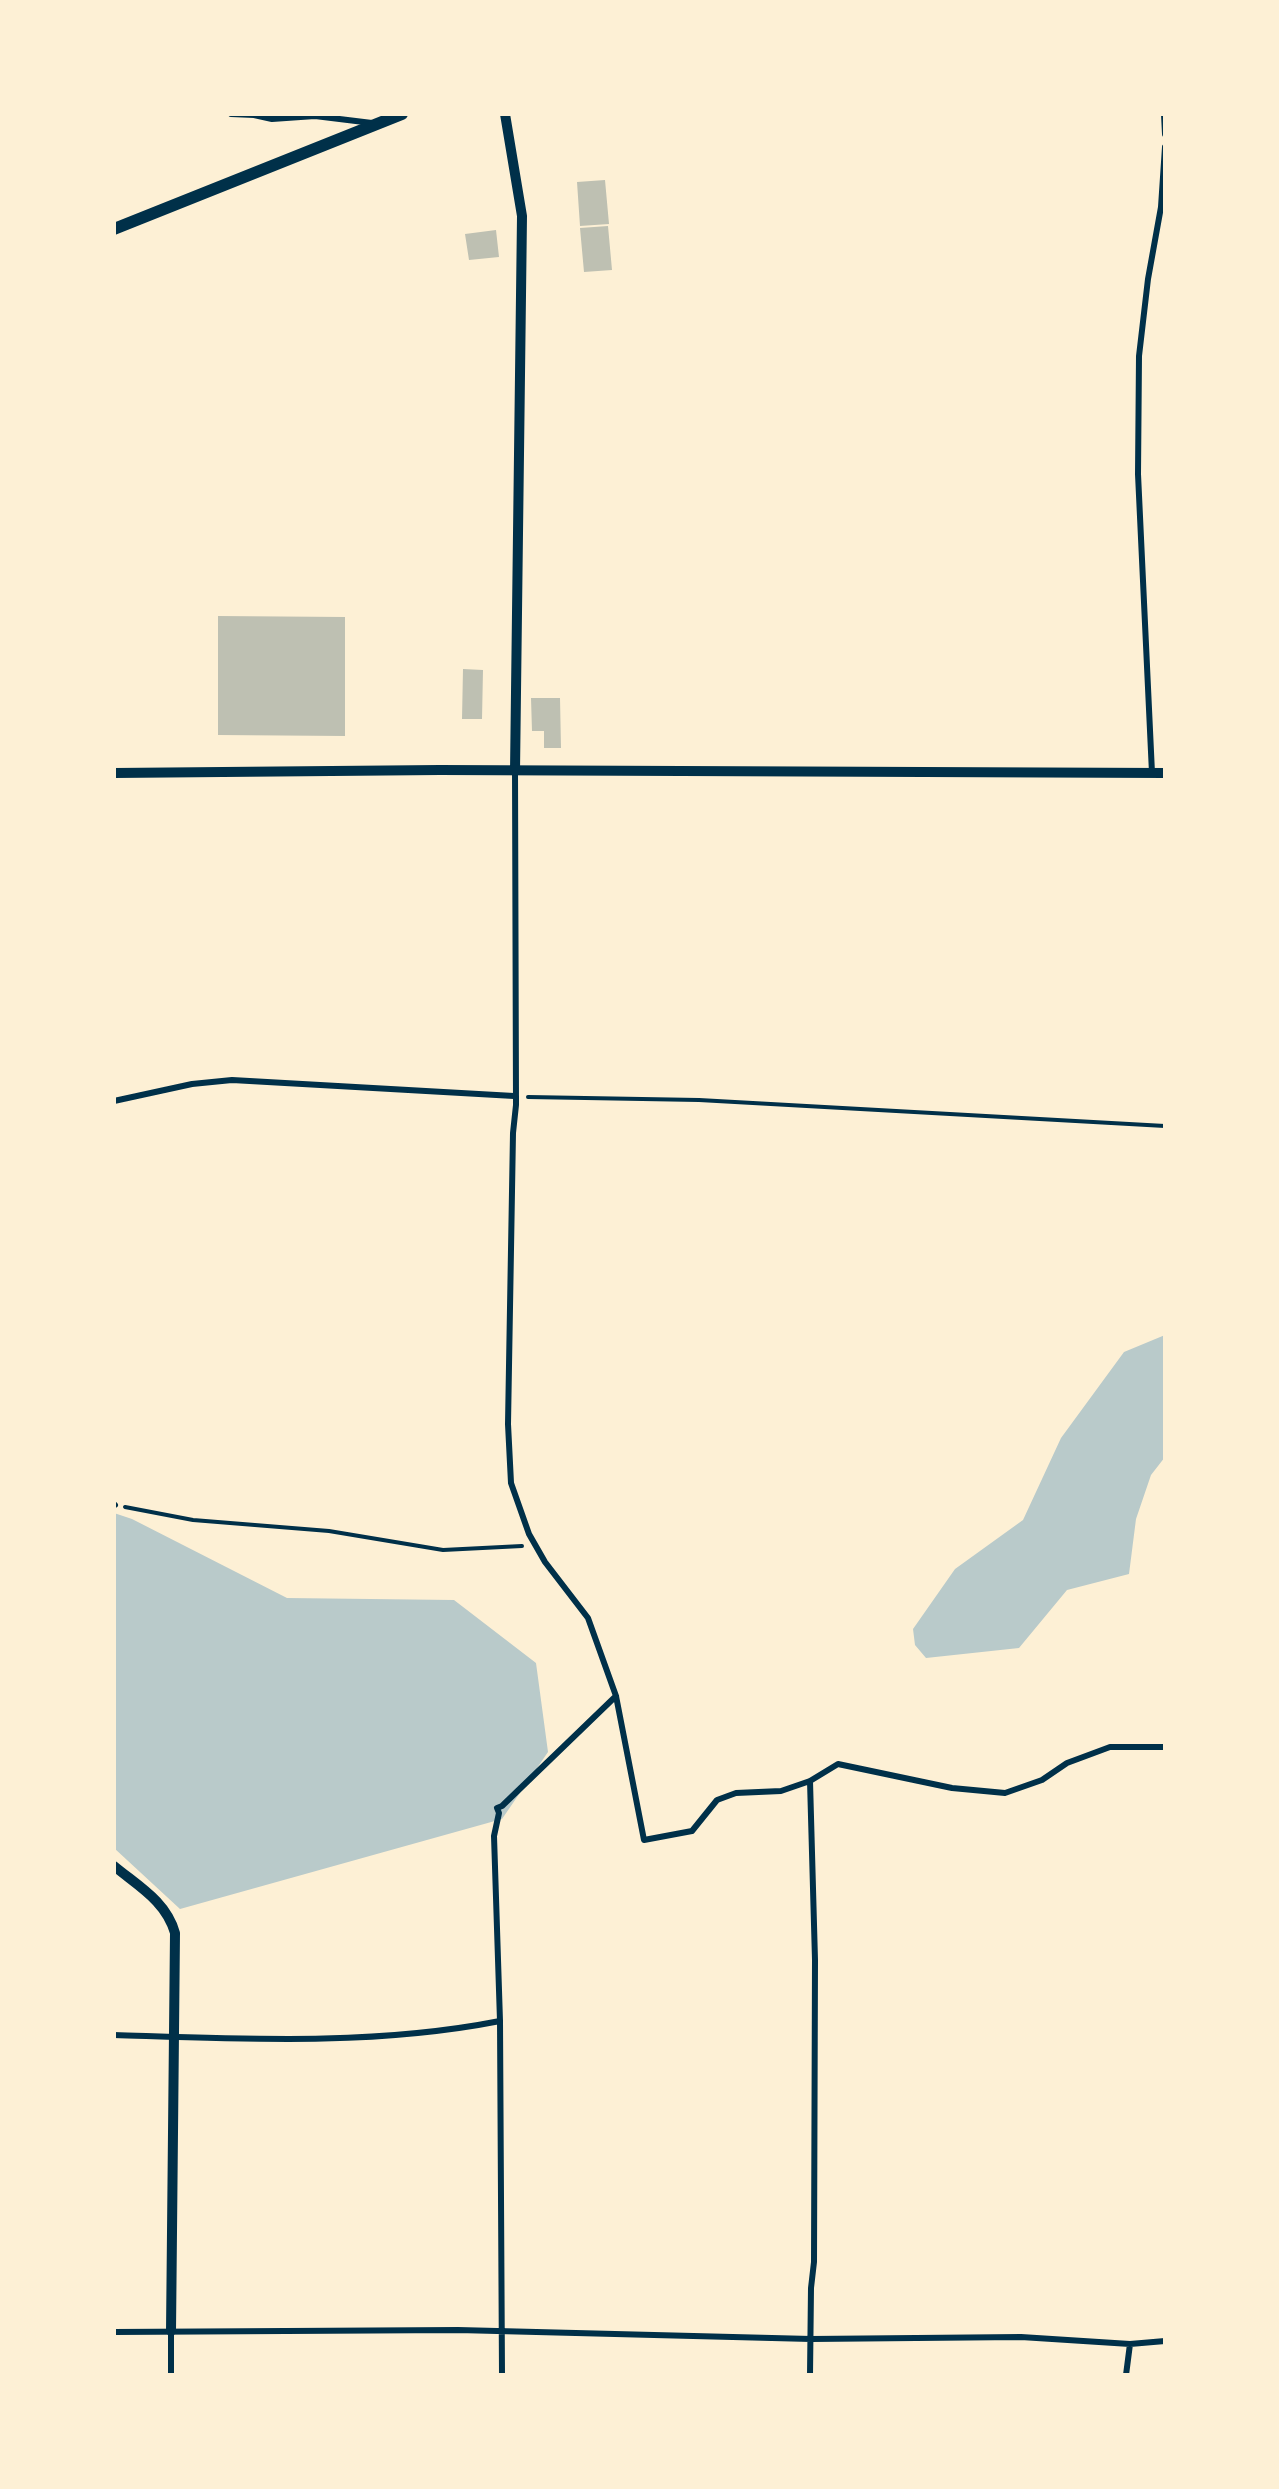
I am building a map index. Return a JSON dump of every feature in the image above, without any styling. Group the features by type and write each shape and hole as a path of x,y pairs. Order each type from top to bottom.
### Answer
{"main road":[{"path":"114,229 402,114"}],"street":[{"path":"231,114 272,119 315,116 378,123"},
{"path":"505,114 522,216 515,771 514,1096 508,1424 512,1484 529,1534 545,1562 588,1618 616,1696 644,1840 692,1831 717,1800 736,1793 781,1791 810,1781 838,1764 952,1788 1005,1793 1042,1780 1066,1764 1110,1747 1165,1747"},
{"path":"1164,114 1165,134"},
{"path":"1152,773 1138,474 1139,356 1148,279 1161,207 1165,147"},
{"path":"114,773 515,771 1165,773"},
{"path":"114,1101 192,1084 232,1080 514,1096"},
{"path":"502,2375 500,2021 494,1836 499,1813 497,1808 502,1806 616,1696"},
{"path":"810,1781 815,1959 814,2262 811,2288 810,2375"},
{"path":"114,1866 159,1902 171,1920 175,1933 171,2375"},
{"path":"114,2035 319,2039 385,2037 470,2027 500,2021"},
{"path":"114,2332 502,2331 812,2339 1021,2337 1130,2344 1165,2342"},
{"path":"1126,2375 1130,2344"}],"path":[{"path":"514,1096 699,1100 1165,1126"},
{"path":"115,1505 193,1520 329,1531 443,1550 536,1545"}],"shaded area":[{"path":"1165,1335 1165,1457 1151,1475 1136,1519 1129,1574 1067,1590 1019,1648 926,1658 915,1645 913,1629 955,1569 1023,1520 1061,1438 1124,1352"},
{"path":"114,1513 132,1519 287,1598 454,1600 536,1663 548,1752 502,1819 180,1909 114,1848"}],"building":[{"path":"605,180 609,224 580,226 577,182"},
{"path":"608,226 612,270 584,272 580,228"},
{"path":"496,230 499,257 469,260 465,234"},
{"path":"218,616 345,617 345,736 218,735"},
{"path":"463,669 483,670 482,719 462,719"},
{"path":"531,698 560,698 561,748 544,748 544,731 532,731"}]}
